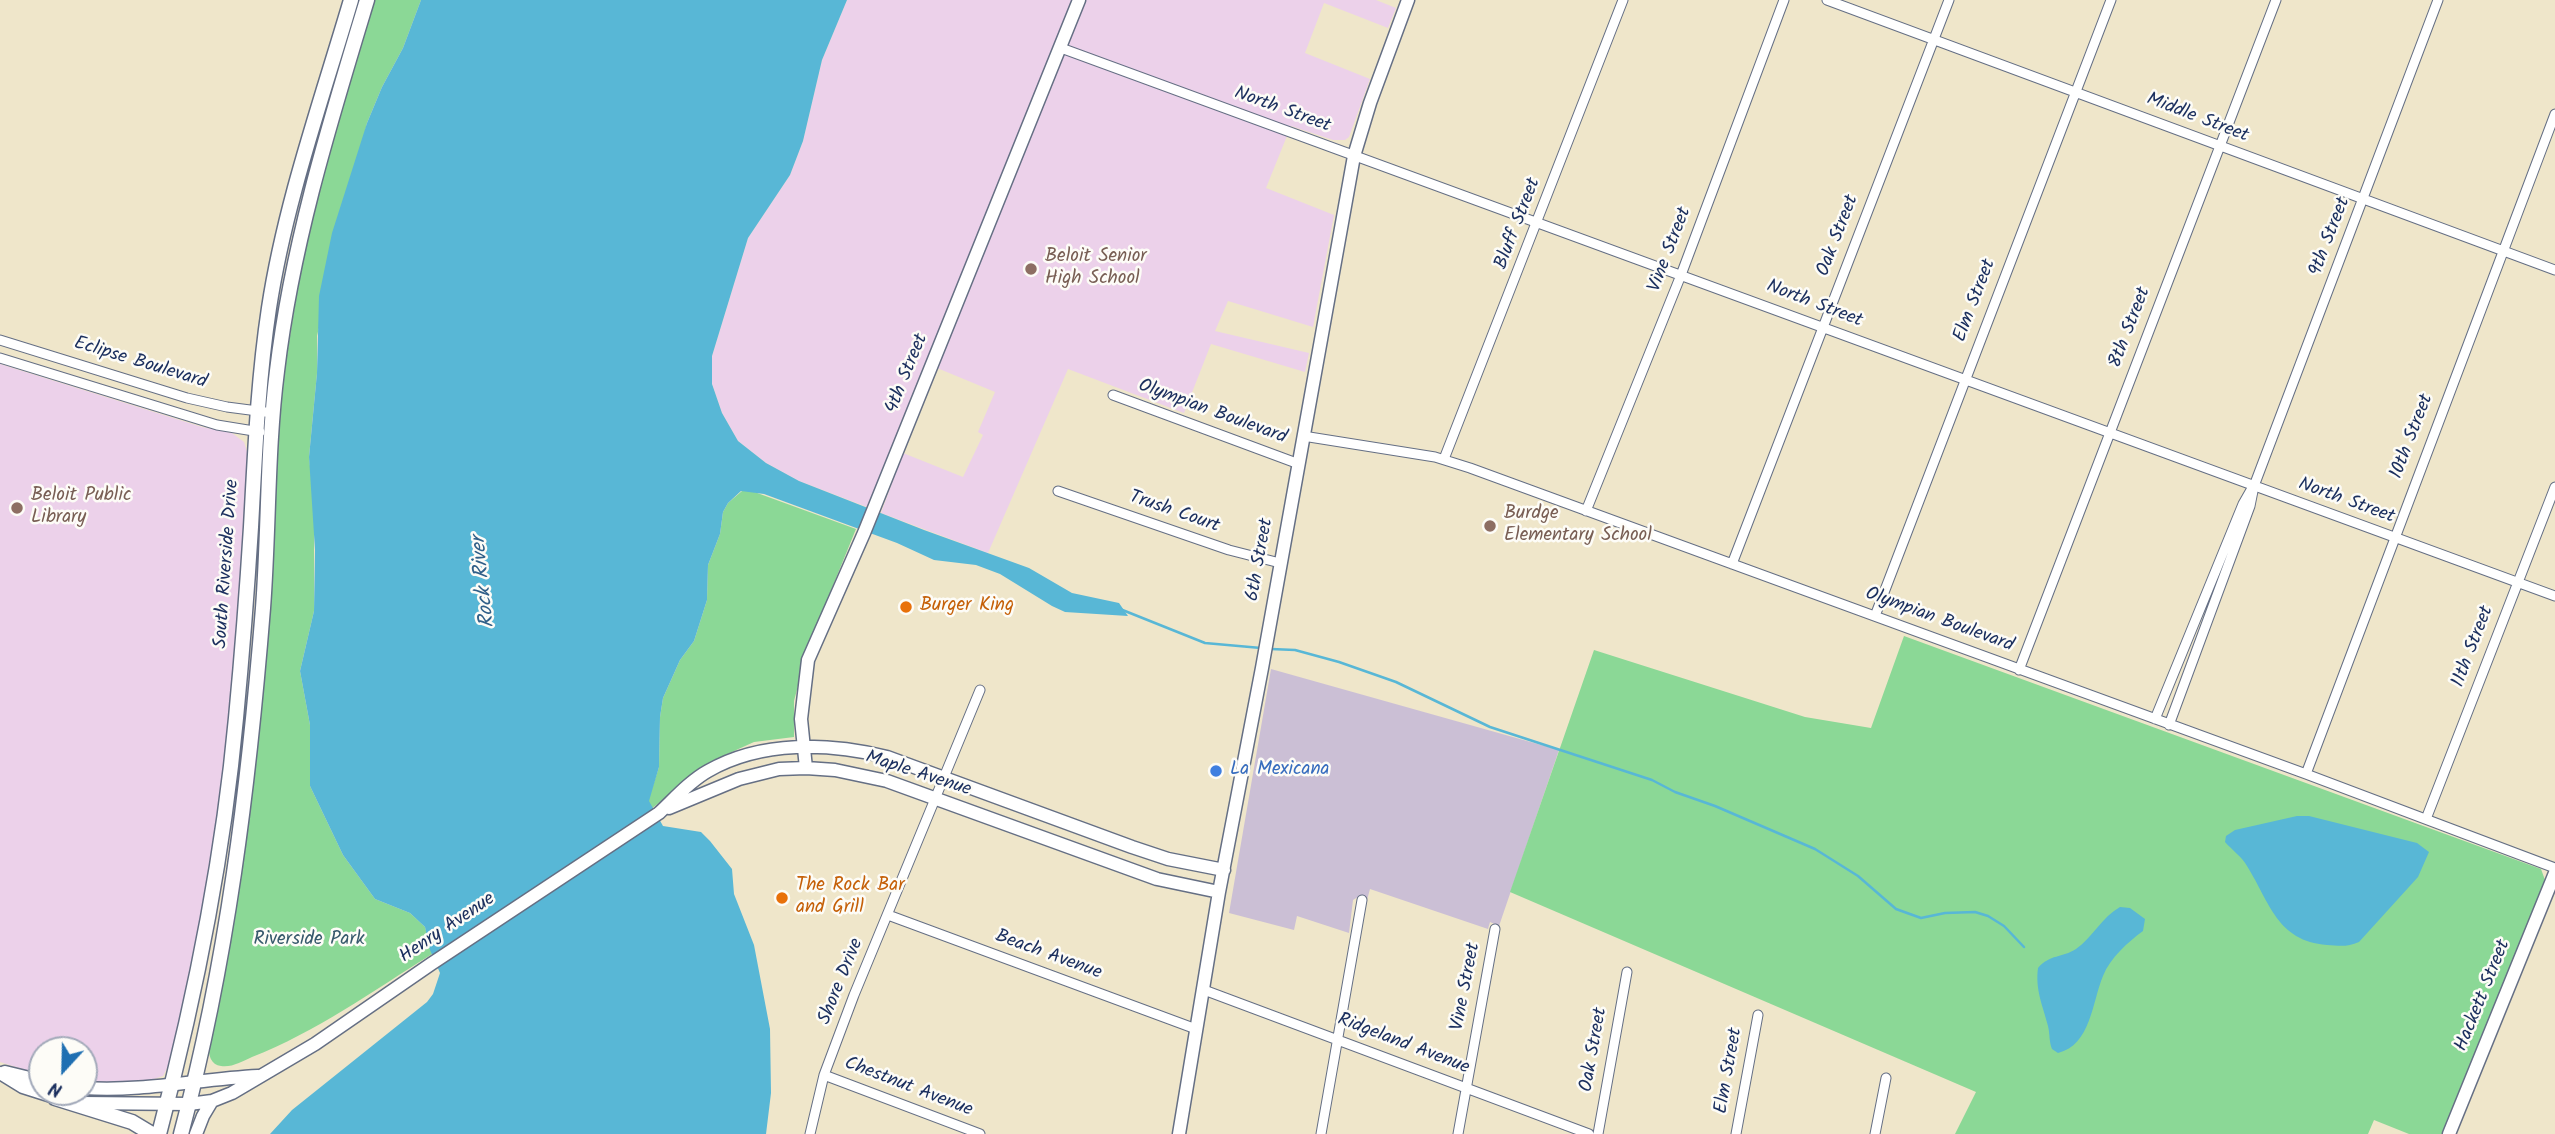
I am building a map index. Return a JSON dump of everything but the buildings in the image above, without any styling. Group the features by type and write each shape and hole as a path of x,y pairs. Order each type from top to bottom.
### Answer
{"main road":[{"name":"South Riverside Drive","path":"159,1134 190,1010 220,848 230,775 245,612 254,431 269,308 288,217 351,0"},
{"name":"South Riverside Drive","path":"181,1134 195,1082 228,912 242,809 264,600 273,413 284,327 314,181 367,0"},
{"path":"81,1106 132,1122 152,1134"}],"street":[{"name":"4th Street","path":"806,768 802,719 808,660 864,533 1079,0"},
{"name":"6th Street","path":"1179,1134 1219,892 1354,156 1370,103 1408,0"},
{"name":"Bluff Street","path":"1444,459 1623,0"},
{"name":"Vine Street","path":"1586,511 1681,275 1784,0"},
{"name":"Middle Street","path":"1827,0 2555,270"},
{"name":"Oak Street","path":"1732,564 1949,0"},
{"name":"Elm Street","path":"1875,616 2111,0"},
{"name":"8th Street","path":"2018,670 2276,0"},
{"name":"9th Street","path":"2169,725 2250,506 2254,486 2438,0"},
{"name":"North Street","path":"1061,48 2555,596"},
{"name":"10th Street","path":"2306,774 2555,114"},
{"name":"Eclipse Boulevard","path":"0,340 187,398 226,408 273,413"},
{"name":"Eclipse Boulevard","path":"0,358 218,425 272,435"},
{"name":"Olympian Boulevard","path":"1113,395 1299,464"},
{"name":"Olympian Boulevard","path":"1303,436 1444,459 2426,818 2555,870"},
{"name":"9th Street","path":"2154,719 2242,504 2254,486"},
{"name":"11th Street","path":"2426,818 2555,487"},
{"name":"Trush Court","path":"1058,491 1229,550 1280,562"},
{"name":"Shore Drive","path":"810,1134 824,1075 854,995 980,690"},
{"name":"Maple Avenue","path":"659,813 689,784 709,770 762,749 849,749 887,757 1156,855 1223,870"},
{"name":"Maple Avenue","path":"659,813 739,779 779,769 806,768 867,776 1139,873 1219,892"},
{"name":"Henry Avenue","path":"98,1104 189,1104 212,1101 232,1093 315,1044 659,813"},
{"name":"Hackett Street","path":"2449,1134 2555,870"},
{"path":"1321,1134 1362,900"},
{"name":"Beach Avenue","path":"888,915 1196,1029"},
{"name":"Vine Street","path":"1458,1134 1495,929"},
{"name":"Oak Street","path":"1598,1134 1627,972"},
{"name":"Ridgeland Avenue","path":"1203,990 1589,1134"},
{"name":"Elm Street","path":"1736,1134 1758,1015"},
{"name":"Henry Avenue","path":"0,1072 28,1078"},
{"name":"Henry Avenue","path":"0,1072 28,1089"},
{"name":"Chestnut Avenue","path":"824,1075 980,1134"},
{"name":"Henry Avenue","path":"98,1089 126,1090 258,1076"},
{"path":"1875,1134 1886,1078"},
{"path":"196,1134 212,1101"}],"shaded area":[{"name":"Beloit Senior High School","path":"847,0 1376,0 1396,8 1388,28 1324,3 1305,53 1370,79 1349,137 1345,140 1333,140 1291,126 1266,188 1334,215 1313,327 1228,301 1215,331 1309,353 1305,372 1211,344 1184,413 1068,369 988,553 881,513 903,453 963,477 983,435 978,432 995,392 925,363 867,507 799,481 766,463 738,441 722,413 712,384 712,356 748,238 790,175 803,141 822,60"},
{"path":"0,364 202,427 232,433 244,442 248,455 241,589 226,750 200,920 170,1062 163,1076 145,1082 98,1082 98,1036 28,1036 28,1071 0,1062"},
{"path":"1271,669 1559,750 1499,926 1490,922 1488,929 1370,889 1367,900 1358,897 1353,900 1349,933 1297,916 1294,930 1229,913"}],"green space":[{"name":"Riverside Park","path":"375,0 421,0 403,48 367,123 317,336 317,373 309,457 314,504 314,611 300,671 310,725 310,786 343,855 375,899 410,913 425,927 432,954 299,1036 237,1064 221,1066 211,1059 209,1046 236,906 284,373 301,268 318,190"},
{"path":"749,490 856,529 808,647 794,701 794,737 754,742 714,760 651,809 648,801 659,767 663,698 680,660 694,641 707,600 708,565 720,534 723,512 728,503 742,491"},
{"path":"1904,636 2541,869 2545,880 2542,889 2444,1134 2409,1134 2374,1120 2368,1134 1955,1134 1976,1092 1510,892 1594,650 1805,717 1871,728"}],"water":[{"name":"Rock River","path":"421,0 847,0 822,60 803,141 790,175 748,238 712,356 712,384 722,413 738,441 766,463 799,481 1029,568 1072,593 1119,603 1128,616 1065,612 1000,574 976,565 934,560 897,543 764,494 741,491 728,503 708,565 707,600 694,641 680,660 663,698 659,767 649,801 663,826 701,832 732,869 734,894 754,945 770,1029 771,1093 766,1134 270,1134 292,1110 427,1002 433,994 440,973 430,950 425,927 410,913 375,899 343,855 310,786 310,725 300,671 314,611 315,550 309,457 317,373 319,296 332,233 367,123 403,48"},
{"path":"2297,816 2309,816 2417,843 2429,852 2418,877 2359,942 2340,946 2310,942 2286,928 2269,906 2245,863 2225,842 2226,836 2235,830"},
{"path":"2120,907 2130,908 2145,919 2143,931 2120,951 2106,969 2084,1032 2069,1048 2058,1053 2050,1044 2039,991 2038,968 2047,960 2076,949"}],"waterway":[{"path":"1120,609 1205,643 1261,648"},
{"path":"1271,649 1295,650 1339,662 1396,682 1490,727 1652,780 1815,849 1858,876 1896,909 1921,918 1945,913 1975,912 2004,926 2024,947"}],"place":[{"name":"Beloit Senior High School","path":"1031,269"},
{"name":"Beloit Public Library","path":"17,508"},
{"name":"Burdge Elementary School","path":"1490,526"},
{"name":"Burger King","path":"906,607"},
{"name":"La Mexicana","path":"1216,771"},
{"name":"The Rock Bar and Grill","path":"782,898"}]}
